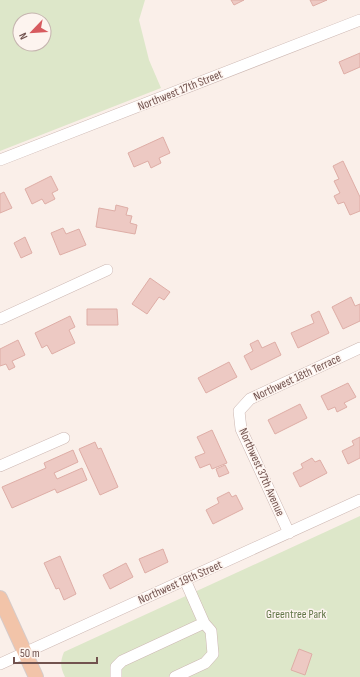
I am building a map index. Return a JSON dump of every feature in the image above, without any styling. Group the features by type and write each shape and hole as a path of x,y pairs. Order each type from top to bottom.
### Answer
{"main road":[{"path":"0,598 36,677"}],"street":[{"name":"Northwest 17th Street","path":"0,160 360,20"},
{"path":"0,319 107,270"},
{"name":"Northwest 18th Terrace","path":"239,411 250,399 360,348"},
{"name":"Northwest 37th Avenue","path":"239,411 241,429 289,533"},
{"path":"0,466 64,438"},
{"name":"Northwest 19th Street","path":"0,664 360,500"},
{"path":"175,677 205,663 213,654 210,631 204,623 185,580"},
{"path":"116,677 116,668 122,660 204,623"}],"green space":[{"path":"0,0 145,0 139,20 149,60 161,88 0,151"},
{"name":"Greentree Park","path":"360,516 360,677 65,677 61,664 64,652"}],"building":[{"path":"231,0 244,0 234,5"},
{"path":"310,0 327,0 313,6"},
{"path":"360,53 360,67 344,74 339,62"},
{"path":"163,137 170,153 159,158 161,163 151,168 148,161 134,167 128,153"},
{"path":"343,161 360,197 360,211 350,215 344,202 338,204 334,196 340,193 334,181 339,179 333,166"},
{"path":"51,176 58,190 52,193 55,199 45,204 42,199 32,204 25,189"},
{"path":"4,192 12,208 0,213 0,194"},
{"path":"116,205 128,208 126,215 132,216 130,223 137,225 135,234 96,227 99,208 115,211"},
{"path":"63,228 66,234 79,229 86,245 60,255 51,233"},
{"path":"25,237 32,253 21,258 14,243"},
{"path":"150,278 170,292 164,300 159,297 147,314 132,304"},
{"path":"351,297 355,306 360,304 360,321 343,329 332,307"},
{"path":"87,309 117,309 118,325 87,325"},
{"path":"319,311 329,333 298,348 291,333 314,323 311,315"},
{"path":"70,316 75,327 69,330 75,343 52,354 47,345 42,348 35,333"},
{"path":"18,340 25,355 12,361 15,367 9,370 6,364 0,366 0,349"},
{"path":"258,340 262,348 275,342 281,355 251,370 244,356 253,351 250,344"},
{"path":"229,362 237,377 206,393 198,378"},
{"path":"348,383 356,397 344,403 347,407 337,412 335,407 328,410 321,396"},
{"path":"300,404 307,418 275,434 268,420"},
{"path":"212,430 227,463 212,469 210,464 200,468 195,457 205,453 197,437"},
{"path":"360,437 360,458 348,464 342,451 354,445 352,441"},
{"path":"95,442 98,449 101,448 118,487 100,495 79,449"},
{"path":"73,450 78,462 54,473 57,479 82,468 87,480 57,493 55,489 12,508 2,487 46,468 44,463"},
{"path":"312,458 315,462 320,460 327,473 300,487 293,473 303,468 301,464"},
{"path":"225,465 229,473 219,477 216,469"},
{"path":"229,492 232,497 236,495 243,509 213,524 206,510 219,503 217,498"},
{"path":"163,549 168,562 145,573 139,559"},
{"path":"60,556 76,594 64,600 59,588 56,589 44,563"},
{"path":"126,563 133,577 110,589 103,575"},
{"path":"299,649 312,654 305,675 291,670"}]}
